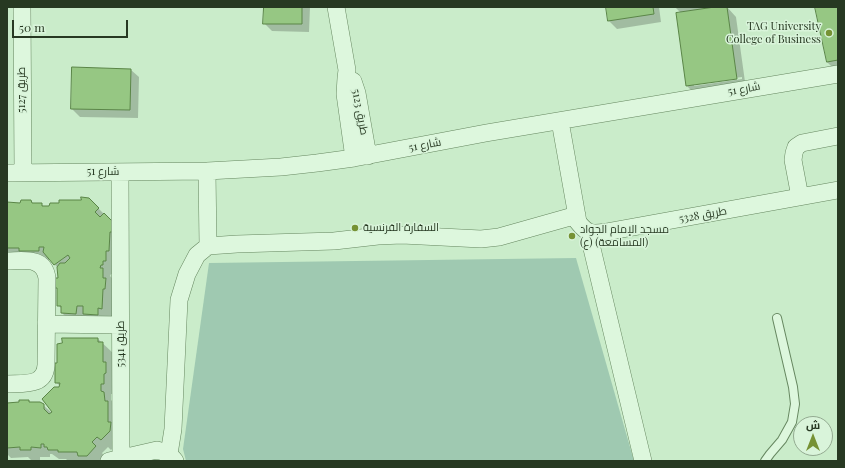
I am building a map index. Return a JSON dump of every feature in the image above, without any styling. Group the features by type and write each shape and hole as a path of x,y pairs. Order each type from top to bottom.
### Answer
{"street":[{"name":"طريق 5127","path":"15,173 22,7"},
{"name":"طريق 5123","path":"336,7 347,70 357,93 361,157"},
{"name":"شارع 51","path":"15,173 207,171 281,167 317,163 361,157 486,133 838,74"},
{"path":"560,121 578,222 582,228 588,232 643,461"},
{"path":"800,197 793,160 796,147 802,143 838,136"},
{"path":"207,171 208,246"},
{"name":"طريق 5341","path":"120,172 120,325 115,460 157,450 163,451 172,458"},
{"name":"طريق 5328","path":"588,232 606,232 838,190"},
{"path":"172,458 180,300 187,274 197,255 208,246 334,241 402,235 481,239 499,237 577,215"},
{"path":"7,261 32,261 40,264 46,272 47,278 46,370 41,378 32,383 7,384"},
{"path":"46,324 120,325"}],"lane":[{"path":"766,461 782,440 792,422 795,404 793,387 777,318"}],"green space":[{"path":"576,258 634,461 186,461 183,449 209,263"}],"building":[{"path":"264,7 302,7 302,24 263,24"},
{"path":"606,7 653,7 654,14 608,21"},
{"path":"715,7 727,7 737,79 686,86 676,13"},
{"name":"TAG University College of Business","path":"815,7 838,7 838,60 827,62"},
{"path":"72,67 131,69 130,110 71,109"},
{"path":"81,197 89,198 99,208 95,212 100,217 104,213 113,222 113,232 110,232 109,251 106,251 106,261 103,261 103,265 101,265 100,268 103,268 103,278 106,278 105,289 103,289 102,309 98,308 98,315 83,314 83,306 77,306 76,314 61,313 61,306 57,306 57,288 55,288 55,278 58,278 57,267 60,263 65,263 70,258 68,255 54,265 43,252 44,247 39,247 39,251 19,251 19,248 7,248 7,202 20,203 21,200 31,200 32,203 42,203 42,206 49,206 50,203 59,203 59,200 81,200"},
{"path":"62,338 98,338 98,342 103,342 103,362 106,362 106,373 104,374 104,384 101,384 101,391 104,392 105,401 108,401 108,422 111,422 110,431 101,440 97,437 92,442 96,446 87,456 78,456 77,452 58,452 58,450 48,450 47,447 44,447 44,444 41,444 41,448 31,447 31,450 20,450 20,447 7,448 7,403 19,402 19,400 40,402 44,404 44,409 49,414 52,412 42,399 54,387 59,387 60,383 55,383 55,363 57,363 57,344 62,343"}],"place":[{"name":"TAG University College of Business","path":"829,33"},
{"name":"السفارة الفرنسية","path":"355,228"},
{"name":"مسجد الإمام الجواد (ع) (المسامعة)","path":"572,236"}]}
